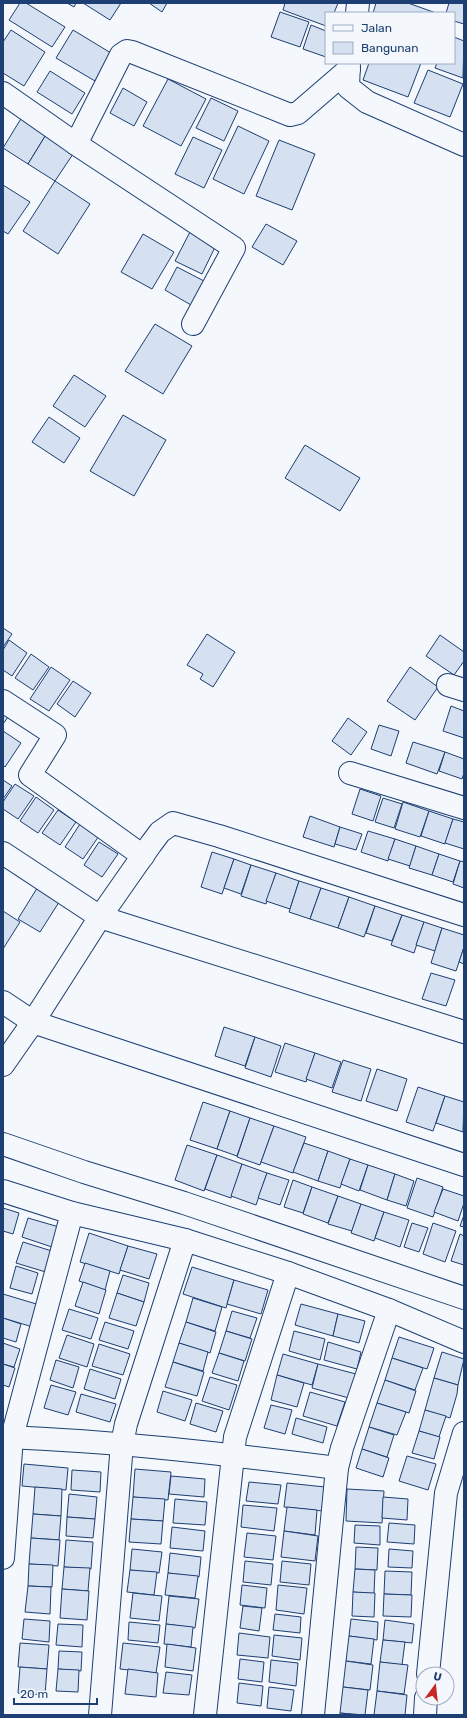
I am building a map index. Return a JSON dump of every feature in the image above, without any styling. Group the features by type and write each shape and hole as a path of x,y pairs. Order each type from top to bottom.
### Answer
{"street":[{"path":"76,144 121,55 127,51 290,115 298,113 349,66"},
{"path":"349,66 348,88 367,102 464,145"},
{"path":"3,93 76,144 234,248 193,324"},
{"path":"3,701 55,735 30,776 143,856"},
{"path":"350,773 464,808"},
{"path":"3,1065 33,1022 100,917 160,832 173,823 219,836 464,915"},
{"path":"3,852 100,917 464,1031"},
{"path":"3,1002 33,1022 464,1165"},
{"path":"3,1144 84,1172 184,1203 464,1298"},
{"path":"3,1192 72,1213 185,1240 288,1273 389,1310 464,1342"},
{"path":"3,1558 8,1437 72,1213"},
{"path":"100,1715 122,1444 126,1424 185,1240"},
{"path":"205,1715 232,1455 236,1436 288,1273"},
{"path":"313,1715 337,1468 342,1448 389,1310"},
{"path":"429,1666 446,1493 464,1433"},
{"path":"8,1437 122,1444 232,1455 337,1468"}],"building":[{"path":"20,3 26,3 65,27 52,47 9,20"},
{"path":"67,3 76,3 74,7"},
{"path":"83,3 121,3 110,20"},
{"path":"149,3 167,3 162,12"},
{"path":"285,3 338,3 334,12 325,12 325,26 283,10"},
{"path":"376,3 408,3 433,12 373,12"},
{"path":"449,3 464,3 464,24 455,21 455,12 446,12"},
{"path":"280,12 309,22 300,47 271,37"},
{"path":"311,25 325,31 325,57 303,49"},
{"path":"11,30 45,52 24,86 3,73 3,42"},
{"path":"73,30 111,53 95,81 56,58"},
{"path":"455,37 464,41 463,78 435,68 437,64 455,64"},
{"path":"369,64 421,64 408,97 363,80"},
{"path":"428,70 463,84 450,117 414,103"},
{"path":"50,71 85,93 72,114 37,92"},
{"path":"168,79 206,99 181,146 143,126"},
{"path":"123,88 147,102 134,126 110,113"},
{"path":"211,98 238,111 224,141 196,128"},
{"path":"22,117 47,133 28,164 3,148"},
{"path":"238,126 269,141 244,194 213,179"},
{"path":"47,133 75,151 55,181 28,164"},
{"path":"193,137 222,150 204,188 175,174"},
{"path":"279,140 315,154 292,210 256,196"},
{"path":"55,181 90,204 58,254 23,231"},
{"path":"3,185 30,202 8,234 3,231"},
{"path":"266,224 297,241 283,265 252,247"},
{"path":"191,230 217,243 202,274 175,261"},
{"path":"143,234 174,252 152,289 121,272"},
{"path":"177,267 204,281 191,305 165,290"},
{"path":"155,324 192,346 163,394 125,371"},
{"path":"74,375 106,396 85,427 53,406"},
{"path":"123,415 166,440 134,496 90,471"},
{"path":"49,417 80,438 64,463 32,442"},
{"path":"305,445 360,478 340,511 285,478"},
{"path":"3,628 12,634 3,647"},
{"path":"207,634 235,652 213,687 200,679 203,674 187,665"},
{"path":"440,635 464,652 464,661 454,675 426,656"},
{"path":"9,640 27,653 12,676 3,670 3,650"},
{"path":"31,654 49,667 33,690 15,678"},
{"path":"51,667 70,680 49,711 30,699"},
{"path":"410,667 438,687 415,720 387,701"},
{"path":"73,681 91,693 75,717 57,704"},
{"path":"451,706 464,711 464,738 443,731"},
{"path":"3,714 8,717 3,724"},
{"path":"348,718 367,732 351,755 332,741"},
{"path":"379,725 399,731 391,756 371,749"},
{"path":"3,731 21,743 5,767 3,765"},
{"path":"413,742 445,752 437,774 406,763"},
{"path":"445,752 464,759 464,773 462,779 439,771"},
{"path":"3,780 12,786 3,799"},
{"path":"15,784 34,796 18,819 3,809 3,802"},
{"path":"360,789 381,796 373,821 352,814"},
{"path":"36,797 54,810 38,833 20,821"},
{"path":"383,798 402,804 394,828 375,822"},
{"path":"403,802 429,811 420,837 395,829"},
{"path":"58,810 76,822 60,845 42,833"},
{"path":"429,811 453,819 445,844 421,836"},
{"path":"310,816 340,827 334,847 303,837"},
{"path":"453,819 464,822 464,849 445,843"},
{"path":"80,824 99,836 83,859 65,847"},
{"path":"340,827 362,834 356,850 335,844"},
{"path":"368,831 395,839 388,861 361,852"},
{"path":"395,839 416,846 410,866 388,859"},
{"path":"99,842 118,854 102,877 84,865"},
{"path":"416,846 439,854 432,875 409,868"},
{"path":"212,852 234,859 222,894 201,887"},
{"path":"439,854 460,861 453,882 432,875"},
{"path":"234,859 251,865 241,894 224,888"},
{"path":"460,861 464,862 464,888 453,884"},
{"path":"251,865 276,873 266,904 241,896"},
{"path":"276,873 299,881 290,909 266,901"},
{"path":"299,881 321,888 310,919 289,912"},
{"path":"39,885 61,899 40,932 18,919"},
{"path":"321,888 349,897 338,928 310,919"},
{"path":"349,897 375,906 364,937 338,928"},
{"path":"375,906 402,915 392,941 366,933"},
{"path":"3,911 20,922 3,949"},
{"path":"402,915 424,922 414,953 391,945"},
{"path":"424,922 442,928 435,951 416,945"},
{"path":"442,928 464,935 464,947 456,971 431,963"},
{"path":"464,947 464,964 459,962"},
{"path":"431,973 455,980 446,1006 422,999"},
{"path":"224,1027 255,1037 245,1066 215,1056"},
{"path":"255,1037 281,1046 271,1077 245,1068"},
{"path":"285,1043 315,1053 306,1082 275,1072"},
{"path":"315,1053 341,1062 332,1088 306,1079"},
{"path":"343,1060 371,1069 361,1101 332,1092"},
{"path":"377,1069 407,1079 397,1111 366,1101"},
{"path":"418,1087 445,1096 433,1131 406,1122"},
{"path":"445,1096 464,1102 463,1132 436,1123"},
{"path":"203,1102 230,1111 217,1149 190,1140"},
{"path":"230,1111 250,1118 237,1156 217,1149"},
{"path":"250,1118 274,1126 260,1165 237,1157"},
{"path":"274,1126 306,1137 293,1173 261,1162"},
{"path":"304,1143 328,1151 318,1181 293,1172"},
{"path":"187,1145 217,1155 204,1191 175,1180"},
{"path":"328,1151 350,1159 340,1188 318,1181"},
{"path":"217,1155 242,1164 231,1198 205,1189"},
{"path":"350,1159 368,1165 359,1191 341,1184"},
{"path":"242,1164 267,1173 256,1205 231,1196"},
{"path":"368,1165 395,1174 387,1200 360,1190"},
{"path":"267,1173 289,1180 280,1205 258,1198"},
{"path":"395,1174 414,1181 406,1206 387,1200"},
{"path":"417,1178 443,1187 433,1217 407,1208"},
{"path":"293,1180 312,1187 303,1213 284,1207"},
{"path":"312,1187 338,1196 328,1223 303,1214"},
{"path":"443,1189 464,1196 464,1203 458,1221 434,1212"},
{"path":"338,1196 361,1204 352,1231 328,1224"},
{"path":"361,1204 384,1212 374,1241 351,1233"},
{"path":"3,1208 19,1213 13,1234 3,1231"},
{"path":"384,1212 409,1220 400,1247 375,1238"},
{"path":"464,1215 464,1227 460,1226"},
{"path":"28,1218 59,1227 52,1247 22,1237"},
{"path":"412,1223 428,1228 419,1252 404,1247"},
{"path":"433,1223 456,1231 445,1262 423,1254"},
{"path":"89,1233 128,1246 119,1274 80,1262"},
{"path":"460,1234 464,1236 464,1265 451,1261"},
{"path":"23,1242 55,1252 49,1273 16,1263"},
{"path":"128,1246 157,1254 149,1279 120,1270"},
{"path":"85,1263 110,1271 105,1290 79,1281"},
{"path":"16,1266 38,1273 32,1294 10,1288"},
{"path":"192,1267 234,1280 226,1308 183,1294"},
{"path":"123,1275 149,1283 144,1302 117,1293"},
{"path":"234,1280 268,1290 261,1314 227,1304"},
{"path":"83,1282 106,1290 99,1314 75,1306"},
{"path":"117,1293 144,1302 136,1326 109,1318"},
{"path":"3,1294 43,1306 36,1328 3,1318"},
{"path":"193,1298 222,1307 215,1331 186,1322"},
{"path":"301,1304 338,1314 333,1336 295,1325"},
{"path":"69,1309 98,1318 91,1339 62,1330"},
{"path":"232,1311 257,1318 250,1338 226,1331"},
{"path":"338,1314 365,1321 359,1343 333,1336"},
{"path":"3,1318 21,1324 16,1342 3,1338"},
{"path":"105,1322 134,1331 128,1349 99,1340"},
{"path":"186,1322 216,1332 210,1353 179,1343"},
{"path":"226,1331 252,1339 245,1361 219,1353"},
{"path":"294,1331 325,1339 320,1360 289,1351"},
{"path":"67,1335 94,1344 87,1367 59,1358"},
{"path":"399,1337 434,1348 427,1369 392,1358"},
{"path":"328,1342 361,1352 357,1369 324,1360"},
{"path":"3,1343 20,1349 14,1367 3,1364"},
{"path":"179,1343 208,1352 203,1371 173,1362"},
{"path":"99,1344 130,1354 123,1375 92,1366"},
{"path":"442,1352 464,1359 458,1385 434,1378"},
{"path":"219,1353 244,1361 238,1381 212,1373"},
{"path":"283,1354 318,1364 312,1385 277,1375"},
{"path":"392,1358 423,1368 415,1390 385,1380"},
{"path":"56,1360 79,1367 73,1388 50,1380"},
{"path":"173,1362 204,1372 197,1396 165,1387"},
{"path":"3,1364 15,1368 9,1387 3,1385"},
{"path":"318,1364 356,1374 349,1398 312,1388"},
{"path":"90,1369 121,1379 115,1399 84,1389"},
{"path":"277,1375 304,1383 297,1407 271,1400"},
{"path":"210,1377 237,1385 229,1410 202,1401"},
{"path":"434,1378 458,1385 450,1418 425,1410"},
{"path":"385,1380 416,1391 409,1413 377,1403"},
{"path":"51,1385 76,1392 68,1415 44,1408"},
{"path":"163,1391 192,1400 185,1421 157,1412"},
{"path":"310,1392 345,1402 337,1426 303,1416"},
{"path":"81,1394 116,1404 110,1422 76,1412"},
{"path":"196,1403 223,1411 216,1432 190,1424"},
{"path":"377,1403 406,1412 397,1435 369,1427"},
{"path":"271,1405 292,1410 285,1434 264,1428"},
{"path":"425,1410 446,1416 439,1437 419,1431"},
{"path":"296,1418 327,1427 323,1443 292,1434"},
{"path":"369,1427 394,1435 387,1457 362,1449"},
{"path":"419,1431 440,1437 434,1459 412,1453"},
{"path":"362,1449 389,1458 383,1477 356,1468"},
{"path":"407,1456 436,1464 428,1490 399,1481"},
{"path":"24,1464 68,1468 66,1490 22,1486"},
{"path":"135,1469 171,1472 168,1500 133,1497"},
{"path":"72,1470 101,1472 100,1492 71,1490"},
{"path":"171,1476 205,1479 204,1497 169,1494"},
{"path":"249,1482 281,1485 278,1504 246,1501"},
{"path":"287,1483 325,1487 323,1511 284,1507"},
{"path":"35,1487 62,1489 61,1516 33,1514"},
{"path":"347,1489 384,1491 382,1523 346,1521"},
{"path":"69,1494 97,1497 95,1519 67,1517"},
{"path":"133,1497 165,1499 163,1521 131,1519"},
{"path":"383,1497 408,1499 407,1520 382,1518"},
{"path":"175,1499 207,1502 205,1525 173,1523"},
{"path":"243,1505 277,1508 274,1531 241,1527"},
{"path":"287,1507 317,1510 315,1535 284,1531"},
{"path":"33,1514 61,1516 59,1540 31,1538"},
{"path":"67,1517 95,1519 93,1538 66,1536"},
{"path":"131,1519 163,1521 161,1544 129,1542"},
{"path":"389,1523 415,1525 414,1544 387,1542"},
{"path":"355,1525 380,1526 380,1545 354,1543"},
{"path":"172,1527 205,1531 203,1551 170,1548"},
{"path":"284,1531 318,1536 315,1561 281,1557"},
{"path":"247,1533 276,1536 273,1560 244,1557"},
{"path":"31,1538 60,1540 58,1566 29,1564"},
{"path":"66,1540 93,1542 91,1569 64,1567"},
{"path":"356,1547 378,1548 377,1570 355,1569"},
{"path":"132,1549 162,1552 159,1573 130,1570"},
{"path":"389,1549 413,1551 412,1568 388,1567"},
{"path":"170,1553 201,1557 199,1577 168,1573"},
{"path":"245,1561 273,1564 271,1585 243,1582"},
{"path":"282,1561 311,1564 309,1585 280,1582"},
{"path":"29,1564 53,1565 52,1587 28,1586"},
{"path":"64,1567 90,1568 88,1591 62,1589"},
{"path":"355,1569 375,1570 374,1594 353,1592"},
{"path":"130,1570 157,1572 154,1595 127,1592"},
{"path":"385,1571 412,1572 411,1595 384,1594"},
{"path":"168,1573 198,1576 195,1598 165,1595"},
{"path":"242,1585 267,1588 265,1608 240,1605"},
{"path":"278,1585 307,1588 304,1614 276,1610"},
{"path":"28,1586 51,1587 50,1614 25,1612"},
{"path":"62,1589 89,1591 87,1620 60,1618"},
{"path":"353,1592 375,1593 374,1617 352,1616"},
{"path":"133,1593 162,1596 159,1621 130,1618"},
{"path":"384,1594 412,1595 411,1617 383,1616"},
{"path":"169,1596 199,1599 195,1628 166,1624"},
{"path":"243,1606 262,1608 259,1631 240,1628"},
{"path":"275,1614 301,1617 300,1633 273,1630"},
{"path":"24,1619 50,1621 49,1642 22,1639"},
{"path":"351,1619 378,1622 377,1640 349,1636"},
{"path":"385,1620 414,1624 412,1643 383,1640"},
{"path":"129,1622 160,1625 158,1643 128,1640"},
{"path":"58,1624 83,1625 82,1647 56,1645"},
{"path":"166,1624 193,1627 191,1647 164,1644"},
{"path":"239,1633 270,1637 268,1658 237,1655"},
{"path":"274,1635 302,1638 300,1660 272,1656"},
{"path":"349,1636 374,1639 371,1664 346,1661"},
{"path":"383,1640 405,1642 402,1665 380,1662"},
{"path":"20,1643 49,1645 47,1669 18,1667"},
{"path":"123,1643 160,1647 156,1673 120,1669"},
{"path":"167,1644 196,1648 193,1671 165,1667"},
{"path":"59,1651 82,1652 81,1671 58,1669"},
{"path":"240,1659 264,1662 262,1682 238,1679"},
{"path":"271,1660 298,1663 296,1686 269,1682"},
{"path":"346,1661 373,1665 370,1690 343,1687"},
{"path":"380,1662 408,1665 404,1694 377,1691"},
{"path":"20,1667 47,1669 45,1695 18,1693"},
{"path":"58,1669 79,1670 78,1692 56,1691"},
{"path":"128,1669 158,1673 156,1697 125,1694"},
{"path":"166,1672 192,1675 189,1695 163,1693"},
{"path":"239,1683 263,1686 261,1706 237,1703"},
{"path":"269,1687 294,1690 291,1711 267,1708"},
{"path":"343,1687 368,1690 365,1715 340,1713"},
{"path":"377,1691 407,1695 405,1715 374,1715"},
{"path":"340,1713 358,1715 340,1715"}]}
